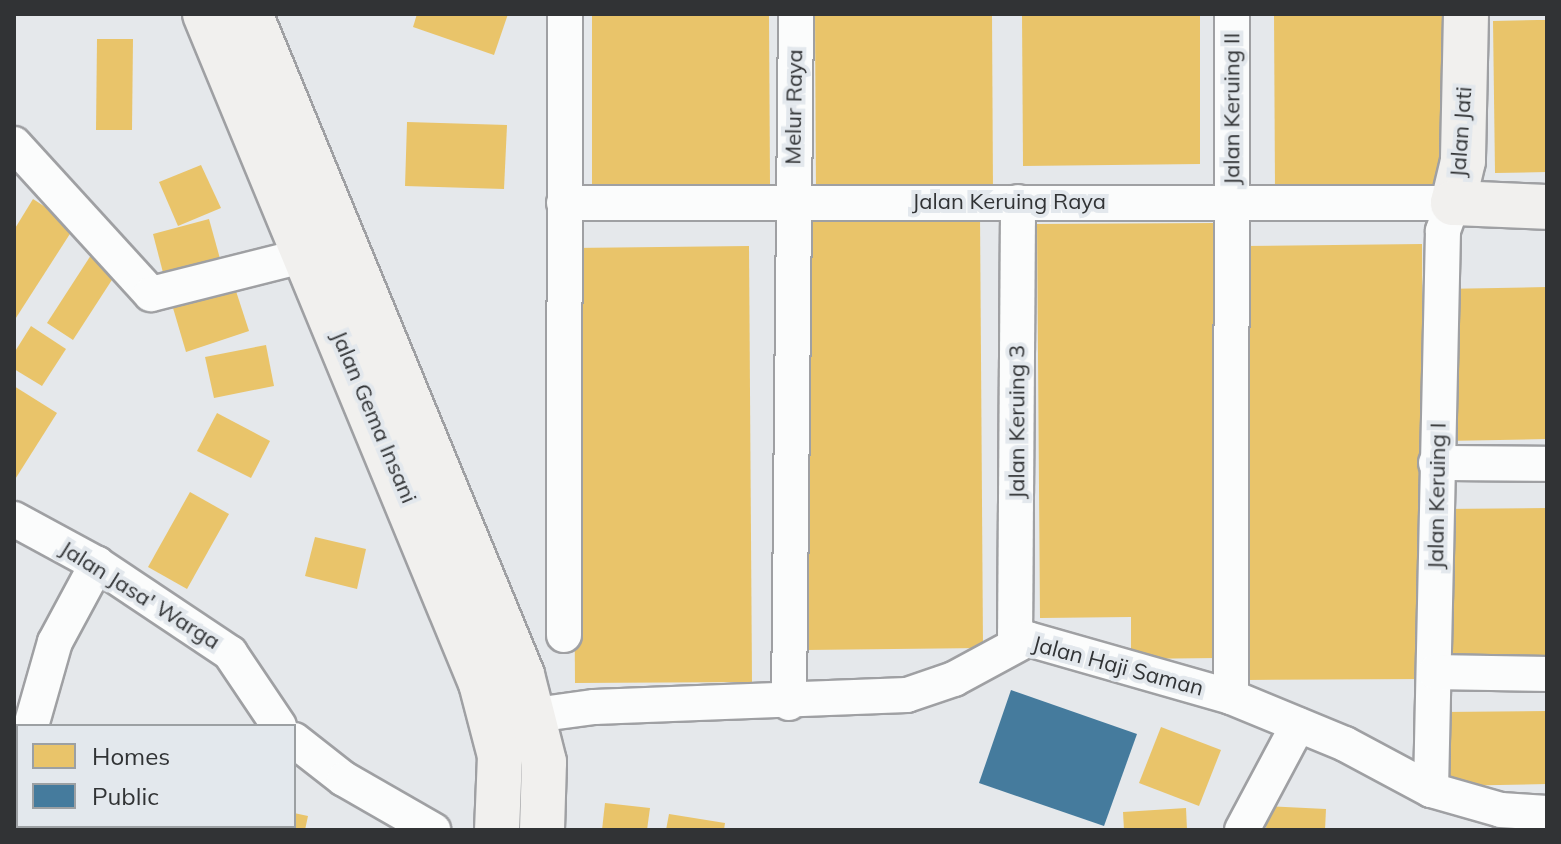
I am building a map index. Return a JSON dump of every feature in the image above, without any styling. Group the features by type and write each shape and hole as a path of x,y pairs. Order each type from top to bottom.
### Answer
{"street":[{"name":"Jalan Gema Insani","path":"205,14 460,624 514,718 544,762 542,830"},
{"name":"Jalan Gema Insani","path":"250,14 514,718 497,830"},
{"path":"564,635 565,14"},
{"name":"Melur Raya","path":"789,703 796,14"},
{"name":"Jalan Keruing II","path":"1231,697 1232,14"},
{"name":"Jalan Jati","path":"1466,14 1463,161 1453,203 1547,207"},
{"path":"14,144 151,294 306,255"},
{"name":"Jalan Keruing 3","path":"1015,642 1018,202"},
{"name":"Jalan Keruing Raya","path":"564,203 1453,203"},
{"name":"Jalan Keruing I","path":"1431,790 1443,231 1453,203"},
{"path":"1436,463 1547,464"},
{"name":"Jalan Jasa' Warga","path":"14,519 97,564 230,653 278,724"},
{"path":"32,724 55,642 97,564"},
{"name":"Jalan Haji Saman","path":"514,718 594,707 789,703 907,695 954,679 1015,642 1042,640 1231,697 1500,820 1547,813"},
{"path":"1435,672 1547,674"},
{"path":"1242,830 1298,725"},
{"path":"296,742 344,779 433,830"}],"building: Homes":[{"path":"417,14 508,14 494,55 413,27"},
{"path":"592,14 769,14 770,185 592,186"},
{"path":"815,14 992,14 993,192 816,193"},
{"path":"1022,14 1200,14 1200,164 1023,166"},
{"path":"1274,14 1451,14 1452,188 1275,190"},
{"path":"1547,20 1547,172 1495,173 1493,21"},
{"path":"97,39 133,39 132,130 96,130"},
{"path":"407,122 507,125 504,189 405,186"},
{"path":"201,165 221,208 178,226 159,182"},
{"path":"33,199 75,226 14,321 14,230"},
{"path":"980,213 983,648 805,650 803,215"},
{"path":"209,219 224,273 167,288 153,234"},
{"path":"1215,223 1217,658 1131,659 1131,617 1040,618 1037,224"},
{"path":"1422,244 1425,679 1247,680 1244,246"},
{"path":"749,246 752,682 575,683 572,248"},
{"path":"93,252 119,269 73,340 47,323"},
{"path":"1547,287 1547,439 1444,441 1441,289"},
{"path":"235,288 249,331 186,352 173,308"},
{"path":"31,326 66,349 42,386 14,369 14,353"},
{"path":"266,345 274,386 214,398 205,357"},
{"path":"14,386 57,413 14,481"},
{"path":"217,413 270,441 251,478 197,451"},
{"path":"190,492 229,514 187,589 148,567"},
{"path":"1547,508 1547,660 1443,662 1440,509"},
{"path":"315,537 366,549 357,589 305,576"},
{"path":"1547,711 1547,784 1444,786 1442,712"},
{"path":"1161,727 1221,750 1199,806 1139,783"},
{"path":"605,803 650,808 647,830 602,830"},
{"path":"1267,806 1326,809 1325,830 1266,830"},
{"path":"1186,808 1187,830 1124,830 1123,812"},
{"path":"296,813 308,816 305,830 259,830 296,828"},
{"path":"669,814 725,823 724,830 666,830"}],"building: Public":[{"path":"1011,690 1137,734 1104,826 979,783"}]}
